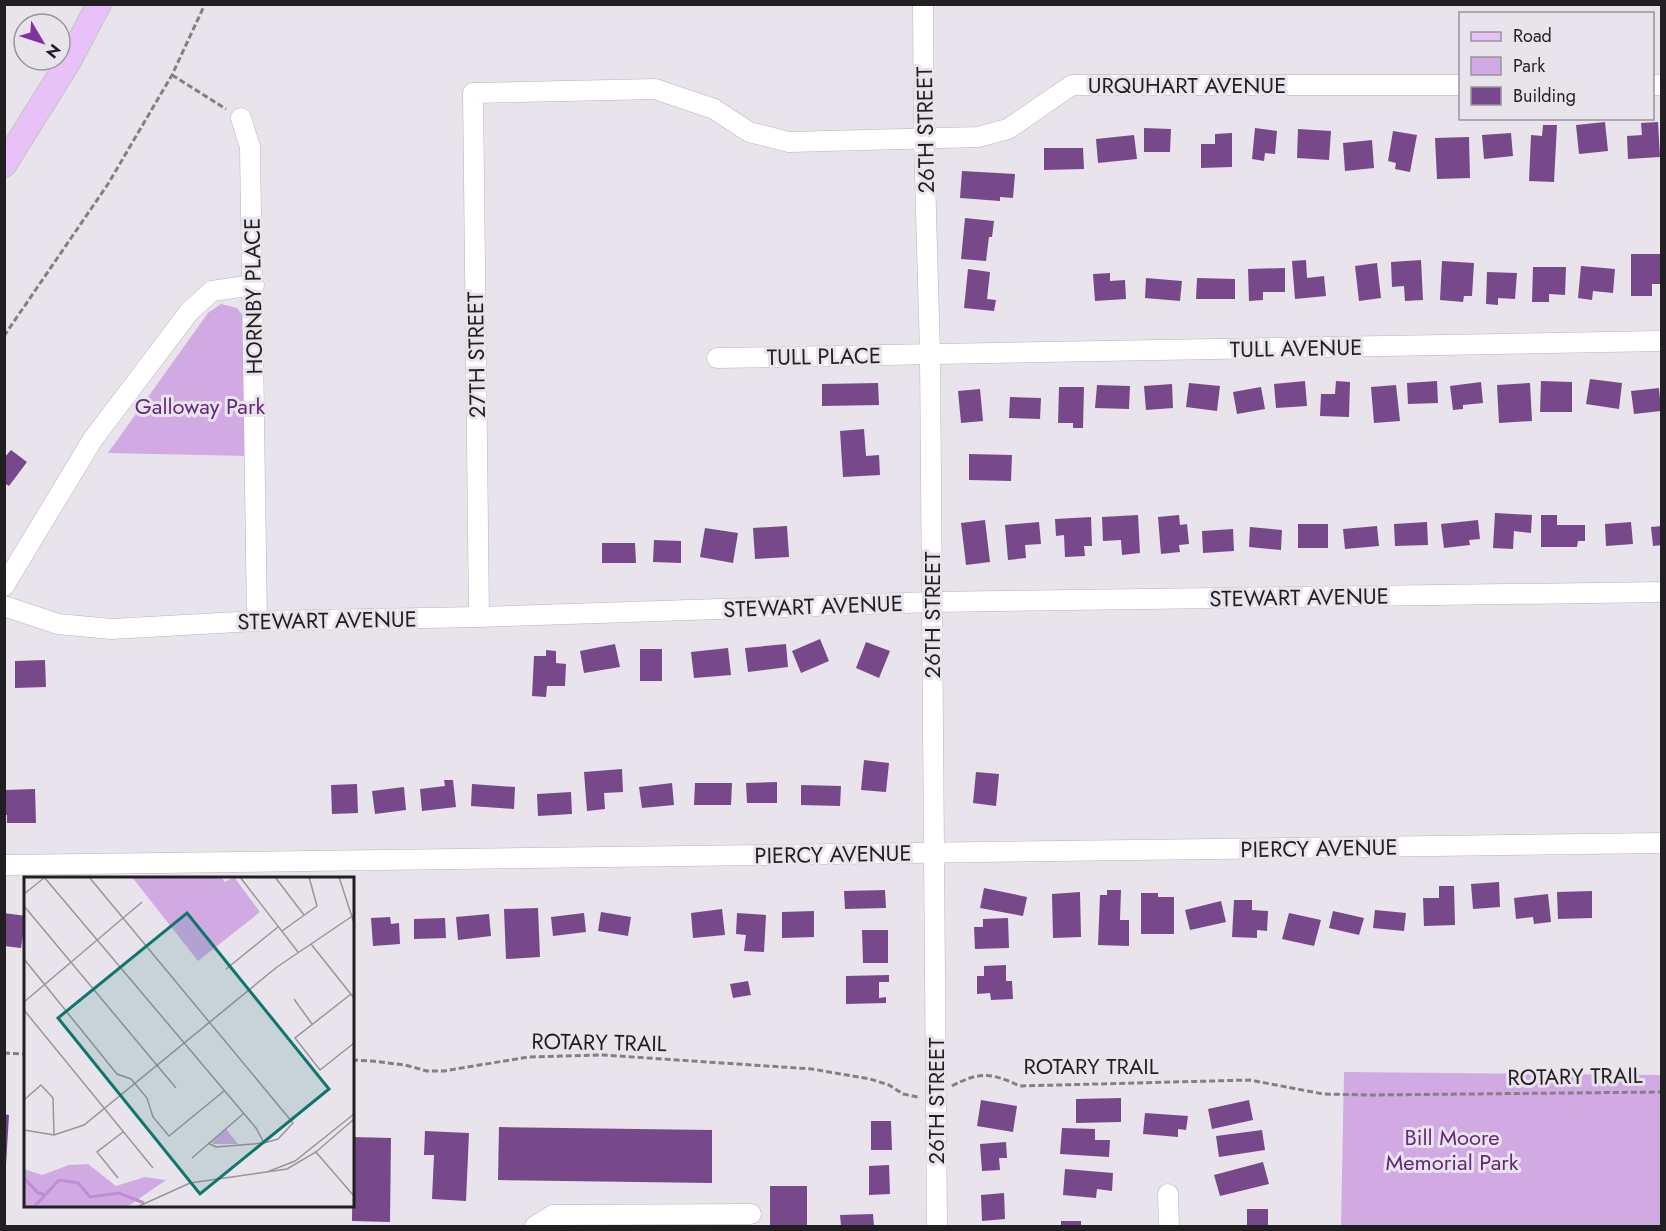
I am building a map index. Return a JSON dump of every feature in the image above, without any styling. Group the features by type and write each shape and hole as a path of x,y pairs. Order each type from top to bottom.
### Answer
{"main road":[{"path":"4,165 69,61 99,4"}],"street":[{"name":"26TH STREET","path":"923,4 930,354 937,1227"},
{"name":"URQUHART AVENUE","path":"473,93 655,89 714,109 749,132 789,142 978,137 1008,129 1072,85 1459,85"},
{"name":"27TH STREET","path":"473,93 479,617"},
{"name":"HORNBY PLACE","path":"241,118 250,147 254,285 257,621"},
{"path":"4,586 93,439 189,312 212,291 254,285"},
{"name":"TULL AVENUE","path":"930,354 1662,341"},
{"name":"TULL PLACE","path":"717,358 930,354"},
{"name":"STEWART AVENUE","path":"4,606 58,624 111,629 257,621 479,617 932,602 1662,592"},
{"name":"PIERCY AVENUE","path":"4,865 1662,843"},
{"path":"1168,1194 1169,1227"},
{"path":"535,1227 553,1215 751,1214"}],"path":[{"path":"4,336 108,184 172,75 205,4"},
{"path":"172,75 241,118"},
{"path":"4,1053 24,1054"},
{"name":"ROTARY TRAIL","path":"354,1060 405,1065 427,1071 444,1071 528,1057 603,1055 812,1069 870,1079 917,1098 935,1095 981,1074 1001,1077 1020,1086 1250,1080 1323,1094 1662,1092"}],"green space":[{"name":"Galloway Park","path":"221,304 237,308 246,320 248,456 108,453 208,313"},
{"name":"Bill Moore Memorial Park","path":"1344,1072 1661,1075 1661,1226 1341,1226"}],"building":[{"path":"1605,122 1608,151 1579,154 1576,125"},
{"path":"1658,122 1660,157 1628,159 1627,136 1642,135 1641,123"},
{"path":"1543,125 1557,125 1554,182 1529,181 1531,135 1542,136"},
{"path":"1144,128 1171,129 1170,152 1144,152"},
{"path":"1255,128 1277,131 1275,154 1265,153 1264,161 1252,159"},
{"path":"1298,129 1331,131 1329,160 1297,158"},
{"path":"1393,131 1417,135 1410,172 1395,169 1396,163 1388,161"},
{"path":"1232,133 1232,167 1201,168 1201,144 1215,144 1215,134"},
{"path":"1511,133 1513,156 1484,159 1482,135"},
{"path":"1134,135 1137,159 1098,163 1096,139"},
{"path":"1469,137 1470,178 1437,179 1435,138"},
{"path":"1372,140 1374,168 1345,171 1343,143"},
{"path":"1044,148 1083,148 1084,169 1044,170"},
{"path":"962,171 1015,174 1013,198 1000,197 1000,201 960,198"},
{"path":"965,218 994,221 986,261 961,259"},
{"path":"1631,254 1662,254 1662,284 1652,284 1652,296 1631,296"},
{"path":"1306,260 1307,278 1324,276 1326,296 1295,299 1292,261"},
{"path":"1421,260 1423,300 1405,301 1404,286 1392,287 1391,262"},
{"path":"1442,261 1474,263 1472,296 1464,296 1463,302 1440,300"},
{"path":"1377,263 1381,298 1359,301 1355,266"},
{"path":"1581,266 1615,269 1613,293 1593,291 1592,300 1578,298"},
{"path":"1533,267 1566,267 1565,295 1549,294 1549,302 1532,302"},
{"path":"1285,268 1285,292 1263,292 1263,300 1249,301 1248,269"},
{"path":"968,269 990,272 987,299 996,300 994,311 964,308"},
{"path":"1487,272 1517,273 1515,299 1498,298 1498,305 1486,304"},
{"path":"1110,273 1110,281 1125,280 1126,299 1095,301 1093,274"},
{"path":"1146,278 1182,281 1180,301 1145,298"},
{"path":"1197,278 1235,279 1235,299 1196,299"},
{"path":"1590,379 1622,383 1619,409 1586,404"},
{"path":"1305,381 1307,406 1276,408 1274,384"},
{"path":"1336,381 1350,382 1349,417 1320,416 1321,394 1335,394"},
{"path":"1437,381 1438,403 1408,404 1407,383"},
{"path":"1541,381 1572,382 1572,412 1540,412"},
{"path":"1481,382 1483,403 1463,405 1463,409 1453,410 1450,386"},
{"path":"878,383 879,405 822,406 822,384"},
{"path":"1189,383 1220,386 1217,411 1186,407"},
{"path":"1530,383 1532,421 1499,423 1497,385"},
{"path":"1172,384 1173,408 1146,410 1144,386"},
{"path":"1097,385 1130,386 1129,409 1095,408"},
{"path":"1396,385 1400,421 1374,423 1371,387"},
{"path":"1059,387 1084,387 1083,428 1073,428 1073,423 1058,423"},
{"path":"1261,387 1265,409 1237,414 1233,392"},
{"path":"1659,388 1661,411 1634,414 1631,391"},
{"path":"980,389 983,421 961,423 958,391"},
{"path":"1010,397 1041,398 1040,419 1009,418"},
{"path":"864,429 866,456 879,455 880,475 843,477 840,431"},
{"path":"11,450 27,462 9,486 4,483 4,458"},
{"path":"969,454 1012,455 1011,481 969,480"},
{"path":"1495,513 1532,515 1531,533 1514,531 1513,549 1493,548"},
{"path":"1138,515 1140,553 1122,555 1121,540 1103,541 1102,517"},
{"path":"1179,515 1180,525 1187,524 1189,544 1179,545 1180,552 1161,554 1158,517"},
{"path":"1541,515 1557,515 1557,525 1585,525 1585,541 1578,541 1577,547 1541,547"},
{"path":"1091,517 1092,546 1084,546 1085,556 1065,557 1064,535 1056,536 1055,519"},
{"path":"985,520 990,562 966,565 961,523"},
{"path":"1478,520 1480,539 1469,540 1470,545 1444,548 1441,524"},
{"path":"1039,522 1041,544 1025,545 1026,558 1008,560 1005,525"},
{"path":"1427,522 1428,545 1395,546 1394,524"},
{"path":"1631,522 1633,544 1606,546 1605,524"},
{"path":"1298,524 1328,524 1328,548 1298,548"},
{"path":"787,526 789,557 755,559 753,528"},
{"path":"1377,526 1379,546 1345,549 1343,529"},
{"path":"1662,526 1662,545 1653,546 1651,527"},
{"path":"1250,527 1282,530 1281,550 1249,547"},
{"path":"705,528 738,533 733,563 700,557"},
{"path":"1233,529 1234,551 1203,553 1202,531"},
{"path":"654,540 681,541 681,563 653,562"},
{"path":"602,543 635,543 636,563 602,563"},
{"path":"820,639 829,661 801,673 792,651"},
{"path":"866,642 890,651 879,678 856,668"},
{"path":"615,644 620,667 584,673 580,651"},
{"path":"786,644 788,667 748,672 745,648"},
{"path":"728,648 731,675 694,678 691,652"},
{"path":"640,649 662,649 662,681 640,681"},
{"path":"546,650 556,651 556,663 566,664 565,686 547,686 546,697 532,696 534,656 546,656"},
{"path":"45,660 46,687 15,688 15,661"},
{"path":"864,760 889,763 886,792 861,790"},
{"path":"622,769 623,792 604,793 605,809 587,811 584,772"},
{"path":"976,772 999,774 996,806 973,803"},
{"path":"444,780 453,780 456,807 422,811 420,789 445,786"},
{"path":"777,782 777,803 747,803 746,783"},
{"path":"672,783 674,805 642,808 639,787"},
{"path":"695,783 732,783 731,805 694,805"},
{"path":"357,784 358,813 332,814 331,785"},
{"path":"472,784 515,787 514,809 471,806"},
{"path":"801,785 841,786 840,806 801,805"},
{"path":"404,787 406,810 375,814 372,791"},
{"path":"35,789 36,823 7,823 7,815 4,815 4,790"},
{"path":"571,792 572,814 538,816 537,794"},
{"path":"1499,882 1500,907 1473,909 1471,884"},
{"path":"1439,886 1454,886 1455,925 1424,926 1423,898 1439,898"},
{"path":"984,888 1027,897 1023,916 980,908"},
{"path":"885,890 886,908 845,909 844,891"},
{"path":"1107,890 1121,890 1120,920 1129,920 1129,946 1098,945 1100,895 1107,895"},
{"path":"1592,891 1592,918 1558,919 1557,892"},
{"path":"1080,892 1081,937 1053,938 1052,894"},
{"path":"1141,893 1158,893 1158,897 1174,897 1174,934 1141,934"},
{"path":"1548,894 1551,922 1534,924 1533,917 1516,919 1514,898"},
{"path":"1234,900 1252,900 1252,910 1268,911 1267,931 1257,930 1257,938 1232,937"},
{"path":"1221,901 1226,922 1190,930 1185,910"},
{"path":"538,908 540,957 506,959 504,909"},
{"path":"722,909 725,935 693,938 691,913"},
{"path":"1375,910 1406,913 1404,931 1373,928"},
{"path":"814,911 814,937 782,938 782,912"},
{"path":"1333,911 1364,918 1359,935 1329,928"},
{"path":"601,912 631,917 628,936 598,931"},
{"path":"4,913 24,916 21,948 4,946"},
{"path":"584,913 586,932 553,936 551,917"},
{"path":"737,913 766,915 764,952 744,951 746,935 736,934"},
{"path":"1289,913 1321,920 1314,946 1282,939"},
{"path":"489,914 491,936 458,940 456,917"},
{"path":"390,917 391,924 399,923 400,944 373,946 371,918"},
{"path":"445,918 446,938 414,939 414,919"},
{"path":"1008,918 1009,948 975,949 974,927 983,927 983,919"},
{"path":"862,930 888,930 888,963 863,963"},
{"path":"1006,965 1006,981 1012,981 1013,999 991,1000 990,993 977,994 977,976 984,976 984,966"},
{"path":"889,975 889,982 879,982 879,998 886,997 886,1003 846,1004 846,976"},
{"path":"748,981 751,995 733,998 730,984"},
{"path":"1121,1098 1121,1122 1076,1123 1076,1099"},
{"path":"981,1100 1017,1106 1013,1132 977,1126"},
{"path":"1249,1100 1253,1120 1212,1129 1208,1109"},
{"path":"1145,1113 1188,1116 1186,1130 1178,1129 1178,1137 1143,1134"},
{"path":"4,1114 9,1115 6,1165 4,1165"},
{"path":"871,1121 891,1121 892,1150 871,1150"},
{"path":"499,1127 712,1130 712,1183 498,1180"},
{"path":"1062,1128 1095,1129 1095,1140 1110,1140 1109,1157 1060,1154"},
{"path":"1262,1130 1265,1150 1219,1157 1216,1136"},
{"path":"425,1131 469,1133 466,1201 432,1199 434,1155 424,1155"},
{"path":"354,1137 391,1138 390,1222 352,1221"},
{"path":"1006,1142 1007,1158 999,1158 1000,1170 982,1171 980,1144"},
{"path":"1263,1162 1269,1184 1220,1196 1214,1175"},
{"path":"889,1165 890,1194 869,1195 869,1166"},
{"path":"1065,1169 1113,1173 1112,1191 1097,1189 1096,1198 1063,1195"},
{"path":"770,1186 807,1186 807,1226 770,1226"},
{"path":"1004,1193 1005,1219 982,1221 981,1195"},
{"path":"1247,1209 1268,1209 1268,1226 1247,1226"},
{"path":"873,1214 874,1226 841,1226 840,1215"},
{"path":"1061,1221 1081,1221 1081,1226 1061,1226"}]}
